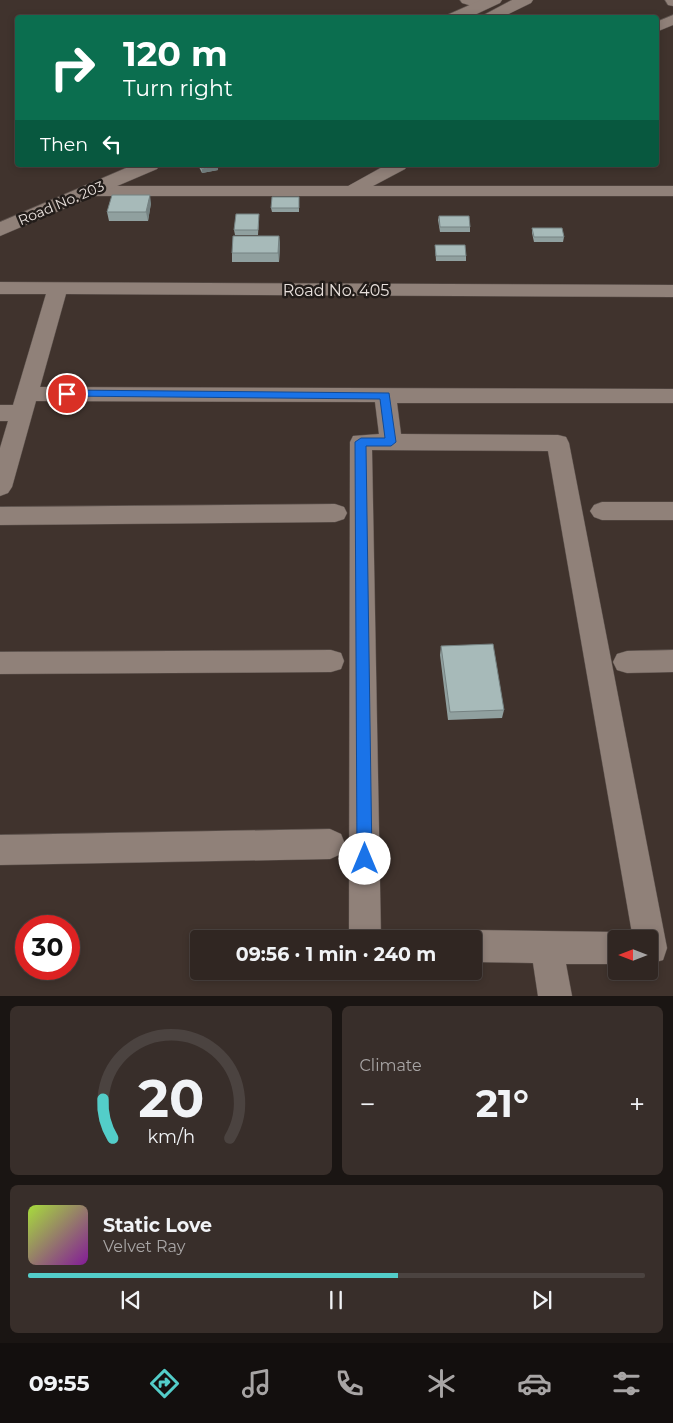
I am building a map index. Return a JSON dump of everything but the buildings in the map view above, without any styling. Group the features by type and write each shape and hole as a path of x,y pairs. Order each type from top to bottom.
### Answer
{"street":[{"path":"460,15 482,6 525,0"},
{"path":"659,26 673,19"},
{"name":"Road No. 203","path":"0,210 100,167"},
{"name":"Road No. 203","path":"0,230 146,167"},
{"path":"351,190 395,167"},
{"path":"92,191 673,191"},
{"name":"Road No. 405","path":"0,288 673,292"},
{"path":"0,487 16,407 58,288"},
{"path":"16,407 385,395 673,396"},
{"path":"385,395 391,442"},
{"path":"366,930 361,442 558,443 646,930"},
{"path":"602,511 673,511"},
{"path":"0,516 334,513"},
{"path":"0,663 331,661"},
{"path":"627,662 673,661"},
{"path":"0,850 330,844"},
{"path":"482,946 608,948"},
{"path":"547,947 555,996"}],"route":[{"path":"67,394 385,395 391,442 361,442 365,859"}]}
